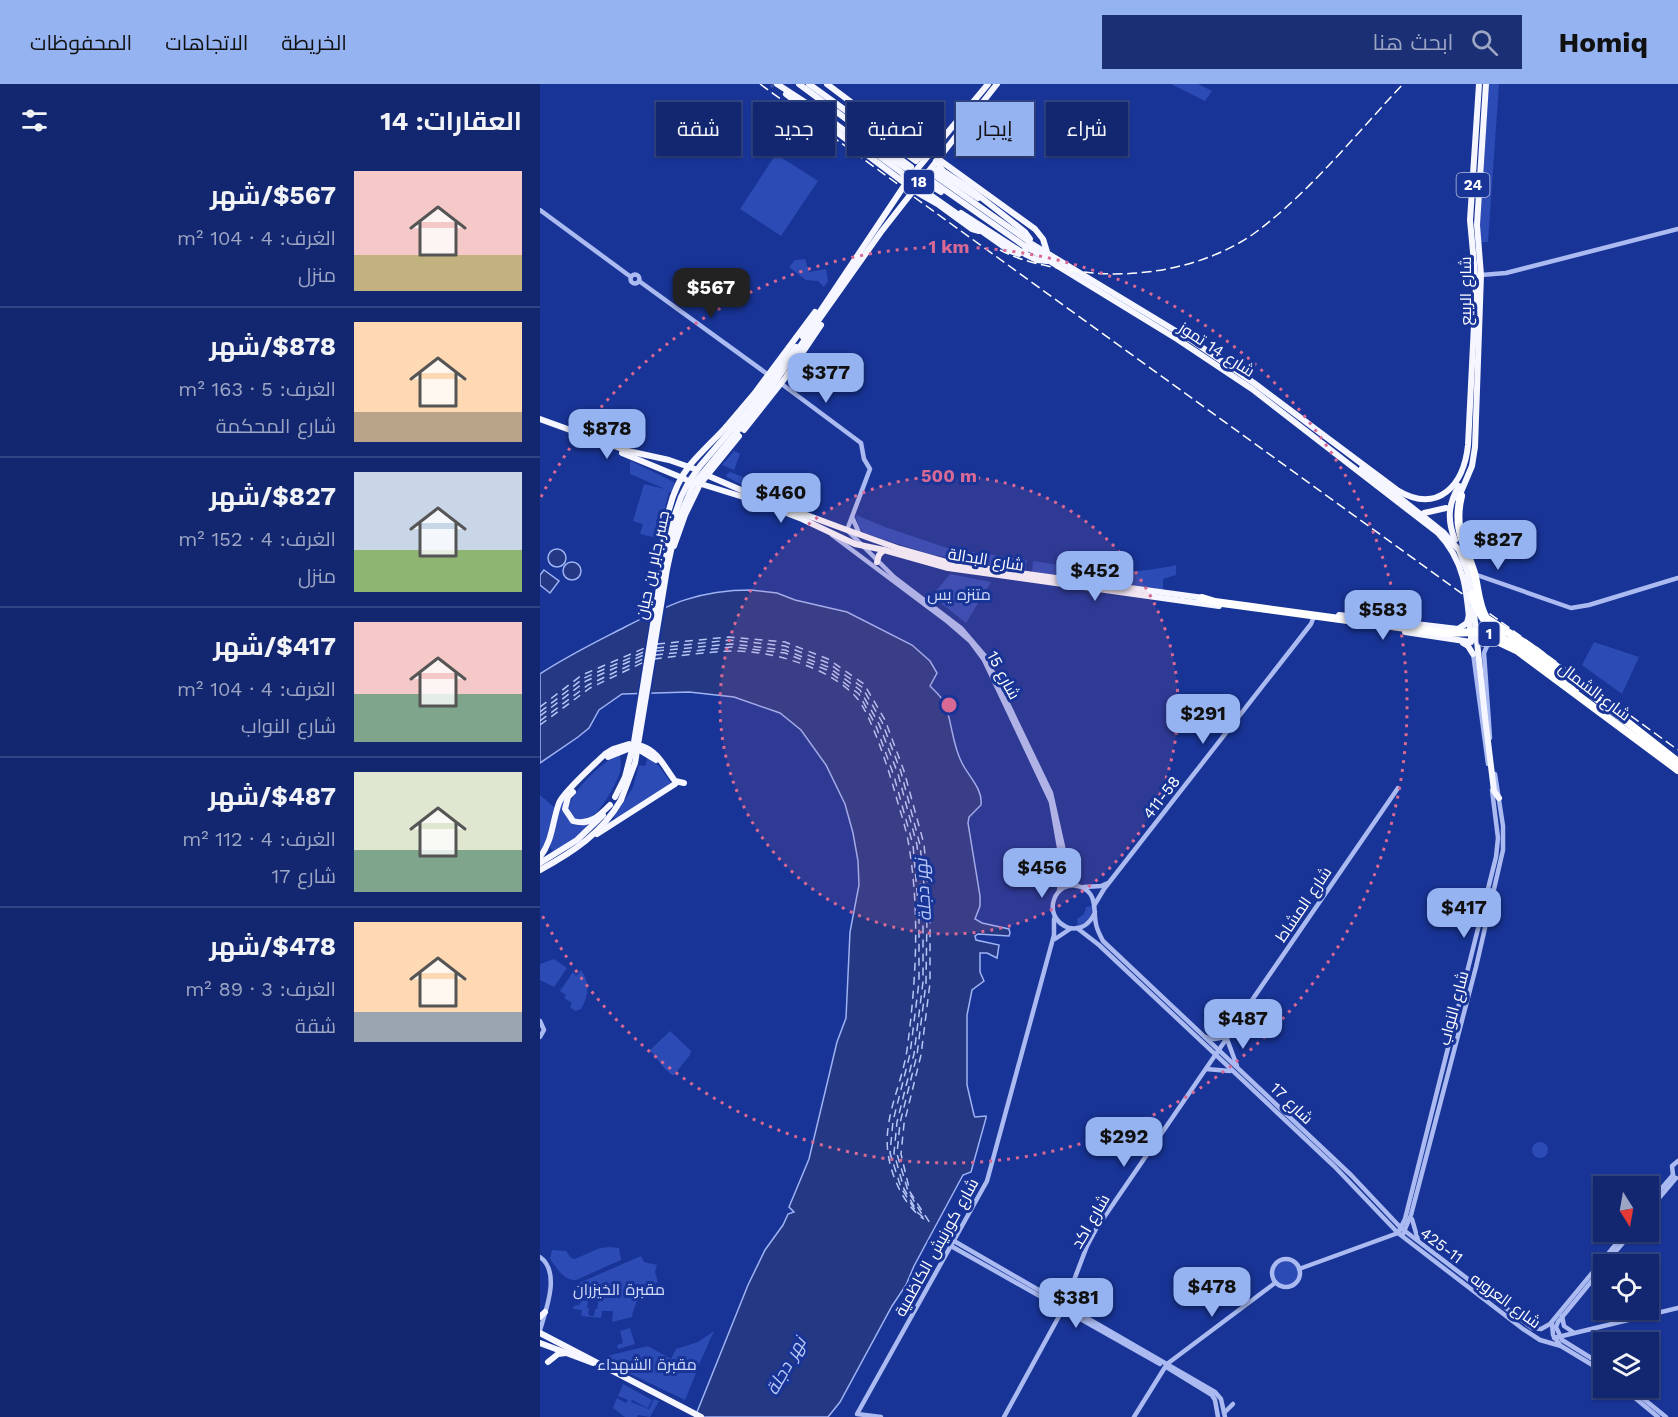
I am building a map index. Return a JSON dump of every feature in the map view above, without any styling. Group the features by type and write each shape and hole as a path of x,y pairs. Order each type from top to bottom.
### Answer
{"highway":[{"path":"1455,500 1460,536 1474,574 1482,612 1486,618 1535,650 1623,721"},
{"path":"1472,594 1479,612 1490,627 1520,643 1577,689"},
{"name":"1","path":"1202,598 1215,602 1438,632 1482,632 1494,635 1520,647 1623,721"},
{"name":"شارع الشمال","path":"1477,641 1504,644 1518,651 1678,770"},
{"name":"شارع الشمال","path":"1623,721 1678,762"}],"main road":[{"path":"799,84 914,164"},
{"path":"809,84 888,141 914,164"},
{"path":"820,84 827,86 851,102"},
{"name":"18","path":"944,133 988,84"},
{"name":"18","path":"844,281 916,185 939,161 998,84"},
{"name":"شارع الربيع","path":"1456,487 1465,465 1468,445 1476,285 1470,220 1479,84"},
{"name":"شارع الربيع","path":"1455,500 1474,459 1481,275 1477,225 1486,84"},
{"path":"775,85 905,181"},
{"path":"775,85 802,102"},
{"path":"827,86 848,102"},
{"path":"786,94 847,136"},
{"path":"840,94 847,95 857,102"},
{"path":"835,120 858,136 914,164"},
{"path":"879,156 901,172 905,181"},
{"name":"18","path":"844,281 905,181 924,156"},
{"path":"939,161 943,171 1043,239"},
{"path":"939,161 1030,225 1043,239 1047,252"},
{"path":"931,176 972,192"},
{"name":"شارع 14 تموز","path":"931,176 949,193 1027,247 1232,375 1382,483"},
{"name":"شارع 14 تموز","path":"931,176 1027,247 1047,252 1192,341 1321,433 1382,483"},
{"path":"916,185 979,227 1012,253 1020,254 1030,244 1027,234 999,210"},
{"path":"918,193 972,229 979,227 1027,247"},
{"path":"664,569 664,530 669,512 685,479 844,281"},
{"path":"664,569 699,483 739,436 808,345 844,281"},
{"name":"جسر جابر بن حيان","path":"618,798 635,763 664,569 676,523 693,486 757,407 844,281"},
{"path":"1477,386 1473,400 1470,459 1456,487 1449,513 1451,528 1466,566 1472,594 1494,789 1499,798"},
{"path":"1303,420 1314,433 1425,517 1457,546"},
{"path":"540,421 628,451 692,468"},
{"path":"540,421 685,479"},
{"path":"713,466 721,482"},
{"name":"شارع البدالة","path":"705,474 861,535 914,553 960,565 1457,641 1477,641"},
{"name":"شارع البدالة","path":"699,483 802,519 827,532 864,546 965,572 1454,629 1465,626 1469,615"},
{"path":"1382,483 1416,497 1434,498 1445,495 1456,487"},
{"path":"1382,483 1438,533 1459,562 1468,594 1469,615 1477,641 1468,646 1457,641"},
{"path":"1455,500 1450,493 1456,487"},
{"path":"693,497 703,490 716,488"},
{"path":"1424,513 1446,508"},
{"path":"877,562 884,550"},
{"path":"540,857 552,836 560,801 605,754 621,745 628,746 605,760 568,797 565,808 573,821 585,823 600,815 618,798"},
{"path":"591,837 675,784 683,786 675,781 658,757 648,748 642,748 654,758 675,784"},
{"path":"540,870 572,852 591,837 605,822 618,798"},
{"path":"540,863 583,836 610,805"},
{"path":"602,1366 541,1343 542,1333 701,1417"},
{"path":"548,1362 558,1354 568,1353"}],"street":[{"path":"540,210 631,277 637,275 639,281 770,376"},
{"path":"1481,275 1506,273 1678,229"},
{"path":"779,382 861,443 864,459 870,469 847,530"},
{"path":"852,516 855,528 861,535"},
{"name":"شارع 15","path":"847,530 896,581"},
{"name":"شارع 15","path":"827,532 923,601 955,627 977,650 990,671 1052,807 1062,864 1059,891"},
{"path":"1474,574 1570,608 1589,605 1678,578"},
{"name":"شارع 15","path":"923,601 956,623 976,643 1009,697 1051,793 1068,869 1079,886"},
{"name":"411-58","path":"1095,904 1313,619"},
{"name":"شارع النواب","path":"1401,1232 1411,1215 1476,967 1503,850 1504,838 1477,641"},
{"name":"شارع النواب","path":"1401,1232 1468,975 1496,857 1498,838 1477,641"},
{"name":"شارع المشاط","path":"1219,1050 1398,788"},
{"path":"1498,838 1504,838"},
{"path":"1074,929 1061,925 1054,916 1053,902 1059,891 1071,886 1101,886 1110,882"},
{"path":"1052,944 1059,935 1088,923 1095,912 1095,904 1090,894 1079,886"},
{"name":"شارع 17","path":"1095,912 1096,924 1103,941 1351,1175 1401,1232"},
{"name":"شارع كورنيش الكاظمية","path":"881,1417 857,1414 987,1181 1052,944 1054,916"},
{"name":"شارع 17","path":"1074,929 1106,951 1401,1232"},
{"path":"540,1021 544,1029 540,1043"},
{"path":"1203,1036 1214,1039 1227,1037 1239,1068"},
{"name":"شارع اكد","path":"1004,1417 1064,1307 1087,1246 1096,1229 1219,1050"},
{"path":"1206,1069 1233,1072"},
{"path":"1676,1177 1671,1168 1678,1161"},
{"path":"1659,1193 1676,1177"},
{"path":"1659,1198 1676,1177"},
{"path":"1411,1215 1419,1242"},
{"path":"1299,1269 1401,1232"},
{"name":"425-11","path":"1401,1232 1419,1242 1532,1328 1545,1328 1555,1323"},
{"name":"شارع العروبه","path":"1401,1232 1523,1329 1540,1340 1565,1346 1593,1360"},
{"path":"1555,1323 1618,1242"},
{"path":"1613,1254 1624,1242"},
{"path":"953,1244 1166,1365 1217,1397 1224,1415 1233,1404"},
{"path":"540,1257 543,1258 548,1271 551,1287 542,1314 542,1333"},
{"path":"1281,1260 1292,1260 1299,1269 1298,1280 1293,1286 1282,1287 1272,1279 1272,1270 1281,1260"},
{"path":"540,1262 548,1271"},
{"path":"1555,1323 1593,1278"},
{"path":"1134,1417 1166,1365 1275,1283"},
{"path":"1558,1338 1678,1308"},
{"path":"1562,1316 1564,1326 1575,1332"},
{"name":"شارع العروبه","path":"1555,1323 1558,1338 1565,1346 1593,1365"},
{"path":"1565,1346 1575,1332"},
{"path":"1217,1397 1218,1417"},
{"path":"1635,1398 1658,1417"},
{"path":"1642,1398 1666,1417"}],"green space":[{"path":"1171,84 1198,84 1212,91 1205,101"},
{"path":"1489,84 1499,84 1488,242 1479,242"},
{"path":"775,156 779,156 818,181 781,236 740,209"},
{"path":"805,259 809,272 826,269 828,281 824,287 818,281 806,280 789,267 795,260"},
{"path":"734,451 740,454 734,470 722,465"},
{"path":"631,461 674,482 672,492 669,492 657,538 640,534 643,524 633,521 644,484 665,489 630,474"},
{"path":"730,472 806,501 810,506 809,510 807,513 765,497 727,477 726,475"},
{"path":"856,515 947,548 1027,560 1025,571 929,554 864,533 858,526"},
{"path":"1033,561 1060,565 1059,575 1032,572"},
{"path":"1066,565 1094,569 1092,580 1064,576"},
{"path":"1176,565 1176,575 1163,579 1163,590 1097,581 1099,570 1138,571"},
{"name":"متنزه يس","path":"950,574 991,582 966,623 932,596"},
{"path":"1594,642 1639,657 1622,694 1582,665"},
{"path":"620,753 620,772 606,800 591,817 583,821 576,818 569,809 581,785 597,769"},
{"path":"648,757 659,766 671,783 617,820 614,817 633,787 639,765 645,766"},
{"path":"540,795 554,807 545,844 540,852"},
{"path":"565,798 571,822 580,826 591,824 568,844 552,851 550,847 561,802"},
{"path":"1093,906 1088,919 1078,926 1077,919 1084,914 1086,907"},
{"path":"554,959 567,968 554,987 540,980 540,964"},
{"path":"581,970 586,979 587,994 581,1009 575,1011 570,1007 572,1003 564,998 566,995 560,991 573,972 576,976"},
{"path":"670,1031 691,1051 673,1076 650,1050"},
{"path":"1540,1142 1548,1150 1540,1158 1532,1150"},
{"name":"مقبرة الخيزران","path":"600,1248 619,1248 621,1260 576,1280 564,1276 550,1259 552,1250 566,1251 571,1258 575,1259"},
{"name":"مقبرة الخيزران","path":"641,1256 644,1262 657,1265 655,1272 658,1282 640,1295 632,1317 612,1322 613,1311 602,1311 601,1318 581,1316 582,1310 573,1309 582,1300 588,1301 587,1308 592,1309 589,1309 588,1313 594,1316 598,1293 577,1290 579,1283"},
{"path":"1286,1261 1294,1265 1298,1273 1294,1281 1286,1285 1278,1281 1274,1273 1278,1265"},
{"name":"مقبرة الخيزران","path":"630,1328 635,1344 618,1349 617,1345 623,1343 620,1331"},
{"name":"مقبرة الشهداء","path":"714,1331 696,1371 686,1367 696,1373 685,1400 605,1362 607,1356 648,1346 671,1359 676,1349 698,1342"},
{"path":"623,1384 652,1400 648,1408 632,1400 631,1402 649,1409 654,1399 659,1401 650,1417 638,1415 637,1417 625,1417 613,1408 617,1398 626,1403 628,1400 618,1396"}],"water":[{"path":"553,549 561,549 566,554 564,565 553,567 548,562 548,554"},
{"path":"568,562 576,562 581,567 579,578 568,580 563,575 563,567"},
{"path":"544,570 559,581 550,593 540,585 540,575"},
{"name":"نهر دجلة","path":"751,590 777,593 795,600 847,612 912,645 930,661 937,673 930,686 945,704 959,756 978,788 981,799 981,805 969,817 968,823 980,896 980,906 975,919 982,923 1009,929 1010,933 1009,936 978,934 975,936 976,940 999,945 997,958 987,953 980,953 980,972 984,981 972,990 967,1015 967,1085 975,1117 986,1116 971,1172 963,1175 906,1285 892,1306 840,1402 828,1417 695,1417 748,1285 765,1250 788,1214 794,1212 789,1207 809,1159 837,1042 846,1018 850,932 859,885 858,861 845,804 826,765 801,730 780,713 734,697 689,692 622,694 599,710 589,728 540,763 540,674 592,644 671,605 715,593"}],"pier":[{"path":"667,602 651,695 637,695 651,609"}],"ferry route":[{"path":"657,644 729,637 785,642 828,659 864,684 885,720 904,771 924,844 930,915 930,983 921,1055 904,1124 901,1154 910,1192 930,1223"},
{"path":"656,648 730,640 785,646 828,663 862,687 882,722 901,772 920,845 927,915 926,983 917,1055 900,1123 897,1154 908,1191 923,1216"},
{"path":"656,651 731,644 785,650 828,667 860,690 879,724 898,774 917,845 923,915 923,982 914,1054 897,1122 894,1153 904,1189 918,1213 927,1220"},
{"path":"540,707 582,675 647,647"},
{"path":"655,655 732,647 785,653 827,670 859,694 876,726 894,776 913,845 919,915 919,982 910,1054 893,1121 890,1153 901,1188 917,1213"},
{"path":"540,712 584,678 646,651"},
{"path":"654,659 702,653 746,651 798,662 831,677 844,686 861,704 873,727 891,780 909,846 916,923 907,1050 890,1114 888,1153 900,1190 910,1206 924,1219"},
{"path":"540,716 586,681 646,654"},
{"path":"540,721 588,685 645,658"},
{"path":"540,725 590,688 644,662"}],"railway":[{"path":"760,84 899,185"},
{"path":"1000,250 1040,264 1105,274 1150,272 1173,268 1217,254 1256,232 1296,199 1403,84"},
{"path":"914,197 1678,750"}]}
